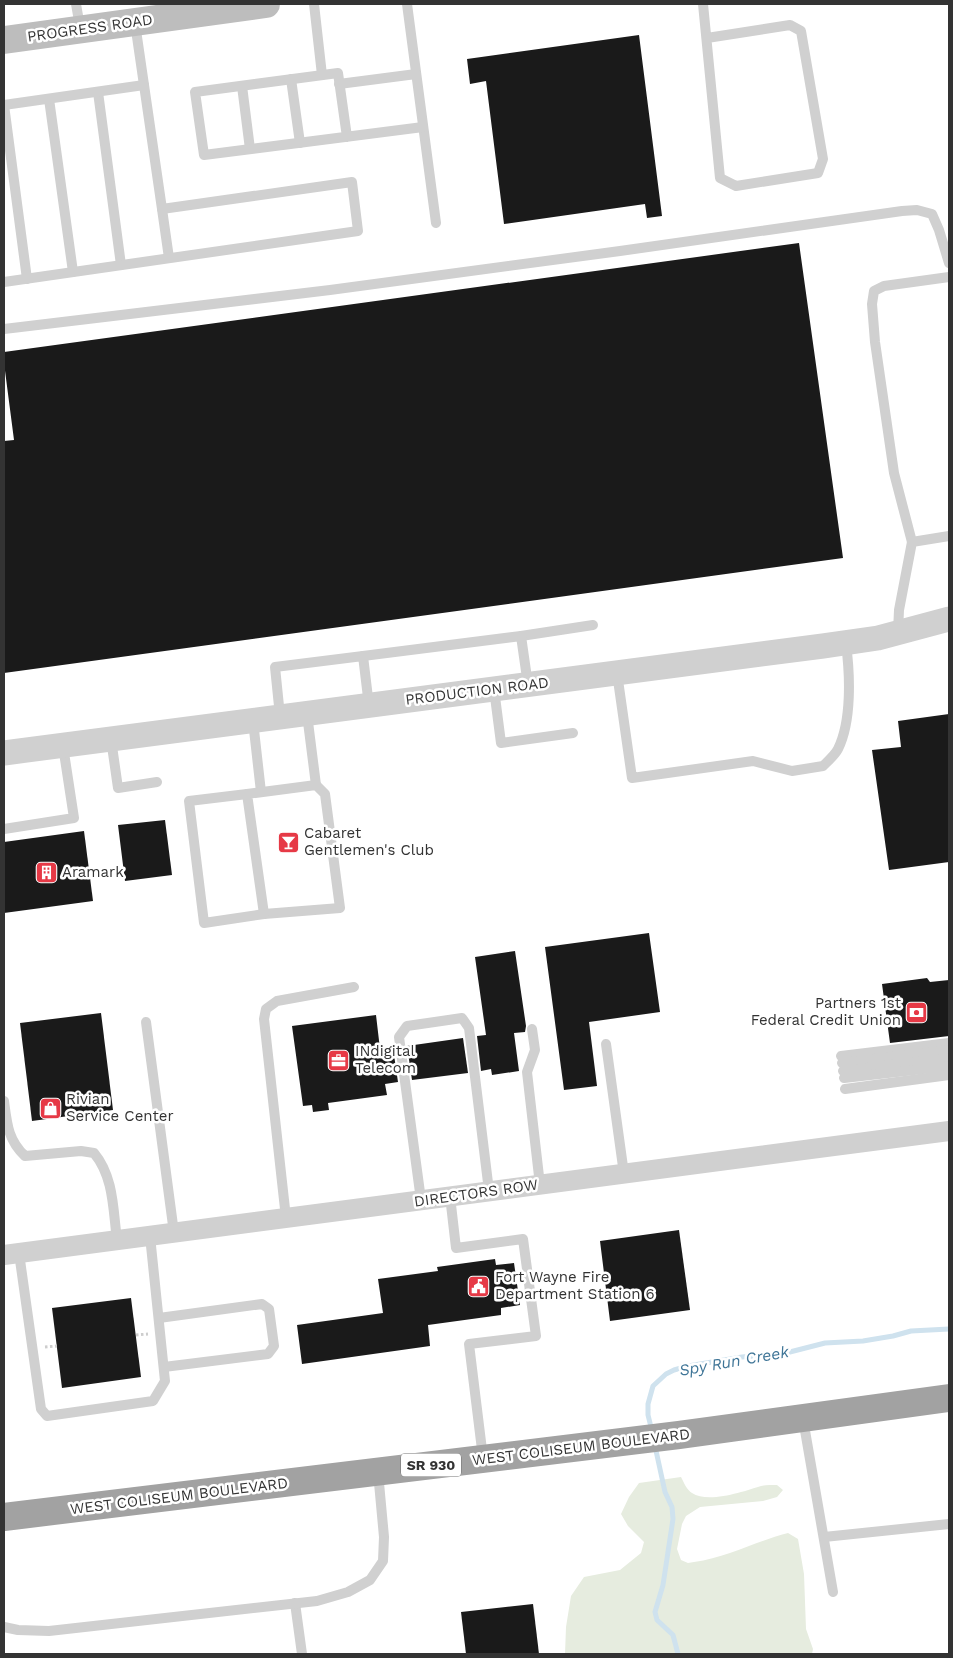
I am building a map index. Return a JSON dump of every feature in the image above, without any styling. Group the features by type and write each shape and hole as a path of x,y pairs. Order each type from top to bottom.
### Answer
{"highway":[{"name":"WEST COLISEUM BOULEVARD","path":"4,1517 679,1435 949,1398"}],"main road":[{"name":"PROGRESS ROAD","path":"4,40 78,16 135,21 266,4"}],"street":[{"name":"PRODUCTION ROAD","path":"4,754 846,643 949,619"},
{"name":"DIRECTORS ROW","path":"11,1254 949,1131"}],"lane":[{"path":"314,4 322,74"},
{"path":"407,4 436,223"},
{"path":"703,4 720,178 736,186 818,172 823,159 801,32 790,25 707,38"},
{"path":"135,21 169,258"},
{"path":"347,137 338,72 195,92 204,155 347,137 423,127"},
{"path":"339,84 416,74"},
{"path":"291,79 300,143"},
{"path":"27,279 4,105 144,85"},
{"path":"242,86 250,149"},
{"path":"98,92 121,265"},
{"path":"49,99 73,272"},
{"path":"4,282 358,231 352,182 162,209"},
{"path":"4,329 339,288 902,211 917,210 932,214 949,263"},
{"path":"898,632 899,610 912,542 894,473 875,342 872,304 874,291 884,286 949,277"},
{"path":"912,542 949,536"},
{"path":"280,717 275,667 593,625"},
{"path":"521,636 528,685"},
{"path":"617,673 632,778 753,762 792,770 823,766 838,750 846,728 849,681 846,643"},
{"path":"363,656 369,706"},
{"path":"494,689 501,743 573,732"},
{"path":"307,714 316,785 326,794 340,908 264,914 204,923 189,800 316,785"},
{"path":"253,721 261,792"},
{"path":"111,739 118,788 157,782"},
{"path":"4,829 74,818 63,746"},
{"path":"247,794 264,914"},
{"path":"286,1218 264,1019 266,1009 277,1001 354,987"},
{"path":"421,1200 399,1037 407,1026 462,1018 470,1028 489,1191"},
{"path":"146,1022 174,1233"},
{"path":"532,1029 535,1050 527,1072 540,1185"},
{"path":"843,1072 949,1043"},
{"path":"606,1044 624,1174"},
{"path":"843,1072 949,1050"},
{"path":"843,1072 949,1058"},
{"path":"843,1072 949,1066"},
{"path":"843,1072 949,1075"},
{"path":"4,1101 7,1124 14,1146 24,1156 80,1151 94,1153 109,1177 117,1240"},
{"path":"450,1196 456,1248 523,1239 536,1336 469,1344 483,1459"},
{"path":"11,1254 41,1409 47,1416 153,1401 165,1381 150,1236"},
{"path":"159,1318 262,1304 268,1309 274,1346 268,1354 164,1367"},
{"path":"803,1418 833,1592"},
{"path":"4,1627 18,1630 49,1631 295,1604 317,1601 348,1592 370,1580 383,1561 384,1537 378,1471"},
{"path":"824,1537 949,1524"},
{"path":"295,1604 302,1654"}],"shaded area":[{"path":"681,1477 690,1492 699,1496 717,1497 765,1485 777,1485 783,1490 777,1497 763,1501 700,1507 686,1516 682,1524 677,1549 681,1560 688,1563 706,1560 788,1533 798,1539 804,1574 806,1629 813,1649 812,1654 565,1654 566,1627 571,1596 584,1577 620,1570 641,1553 644,1542 628,1526 621,1514 629,1497 639,1483"}],"building":[{"path":"639,35 662,216 647,218 645,204 504,224 486,81 470,84 467,59"},
{"path":"799,243 843,558 4,673 4,441 14,440 4,352"},
{"path":"949,714 949,862 889,870 872,750 901,747 898,721"},
{"path":"165,820 172,875 125,881 118,825"},
{"name":"Aramark","path":"84,831 93,901 4,913 4,842"},
{"path":"649,933 660,1012 589,1022 597,1086 564,1090 545,947"},
{"path":"515,951 526,1026 525,1032 514,1033 519,1071 492,1075 491,1069 481,1071 477,1036 486,1035 475,957"},
{"name":"Partners 1st Federal Credit Union","path":"927,978 930,982 949,980 949,1036 890,1043 882,984"},
{"path":"101,1013 113,1110 32,1121 20,1023"},
{"name":"INdigital Telecom","path":"376,1015 380,1049 393,1048 398,1082 385,1084 387,1095 328,1103 329,1110 313,1112 312,1105 303,1106 292,1026"},
{"path":"463,1038 468,1073 412,1080 407,1046"},
{"path":"679,1230 690,1310 610,1321 600,1241"},
{"path":"495,1259 496,1265 514,1263 520,1305 501,1308 501,1315 428,1325 430,1346 302,1364 297,1325 383,1313 378,1279 438,1271 437,1267"},
{"path":"131,1298 141,1377 62,1388 52,1308"},
{"path":"533,1604 539,1654 466,1654 461,1612"}],"waterway":[{"name":"Spy Run Creek","path":"652,1431 648,1415 648,1404 653,1386 666,1374 674,1370 742,1357 782,1354 825,1343 863,1341 911,1331 949,1329"},
{"name":"Spy Run Creek","path":"655,1446 665,1492 672,1507 673,1519 663,1585 655,1612 657,1620 673,1635 678,1654"}],"place":[{"name":"Cabaret Gentlemen's Club","path":"288,842"},
{"name":"Aramark","path":"46,872"},
{"name":"Partners 1st Federal Credit Union","path":"917,1012"},
{"name":"INdigital Telecom","path":"339,1060"},
{"name":"Rivian Service Center","path":"50,1108"},
{"name":"Fort Wayne Fire Department Station 6","path":"479,1286"}]}
